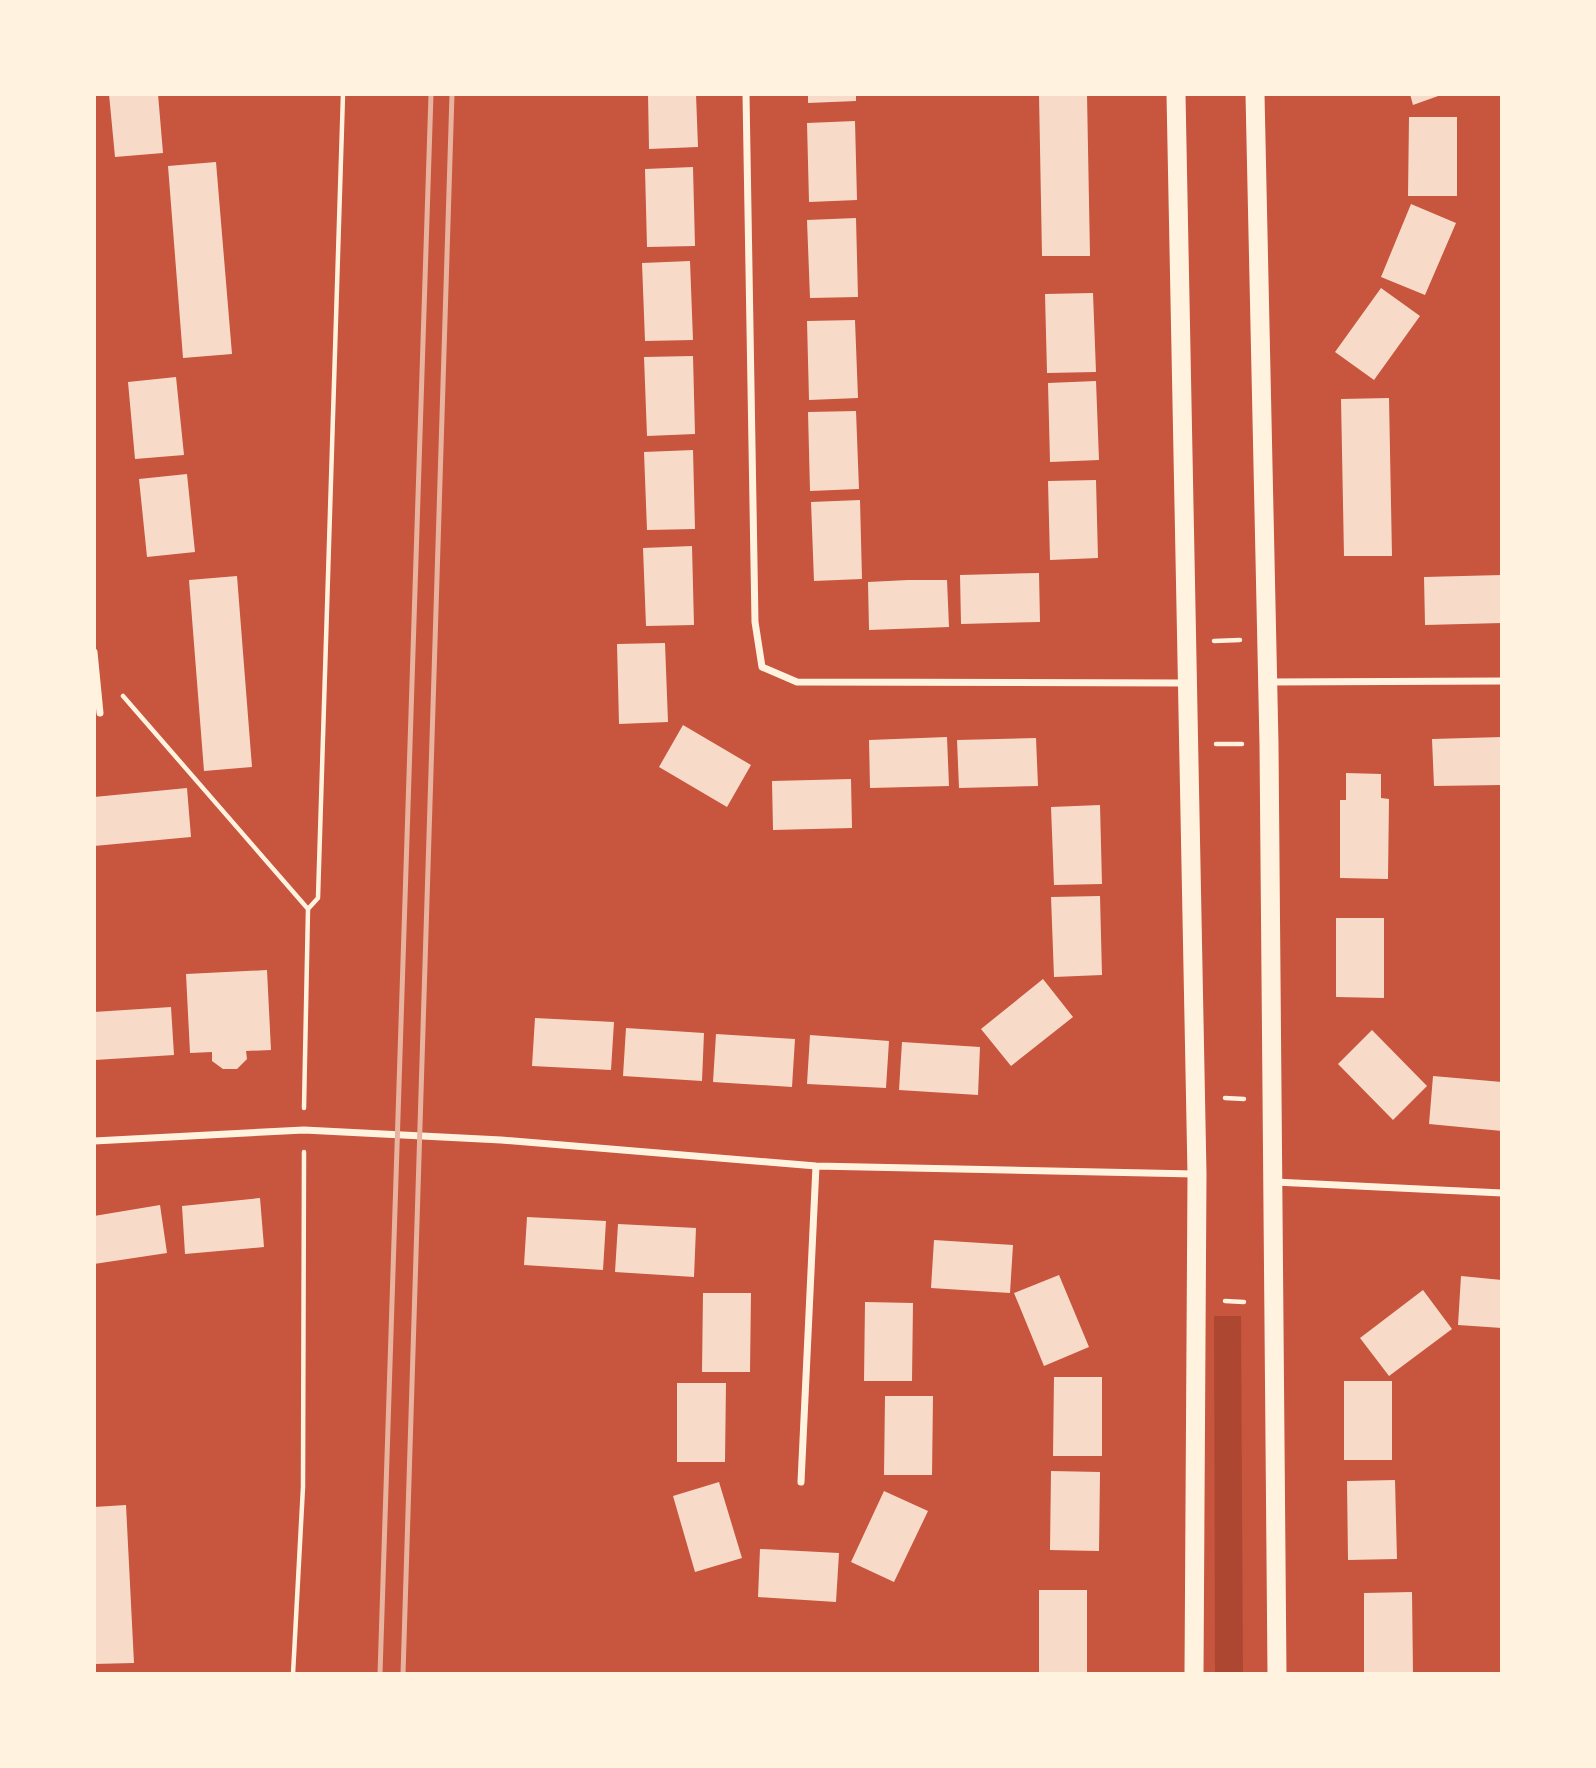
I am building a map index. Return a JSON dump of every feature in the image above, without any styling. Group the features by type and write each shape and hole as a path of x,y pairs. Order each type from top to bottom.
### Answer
{"highway":[{"path":"1176,94 1191,743 1197,1174 1194,1674"},
{"path":"1255,94 1274,1101 1277,1674"}],"street":[{"path":"746,94 755,622 762,667 797,682 1189,683"},
{"path":"94,652 100,713"},
{"path":"1266,682 1502,681"},
{"path":"94,1141 304,1130 501,1140 816,1166 1197,1174"},
{"path":"801,1482 816,1166"},
{"path":"1275,1182 1502,1193"}],"path":[{"path":"293,1674 303,1487 308,909 318,898 343,94"},
{"path":"1189,641 1266,639"},
{"path":"96,667 308,909"},
{"path":"1191,743 1269,744"},
{"path":"1196,1097 1274,1101"},
{"path":"1196,1300 1276,1303"}],"shaded area":[{"path":"1214,1316 1241,1316 1243,1673 1215,1673"}],"building":[{"path":"109,94 158,94 163,153 115,157"},
{"path":"648,94 696,94 698,147 649,149"},
{"path":"808,94 856,94 856,101 808,103"},
{"path":"1039,94 1087,94 1090,256 1042,256"},
{"path":"1410,94 1441,94 1441,95 1413,105"},
{"path":"1409,117 1457,117 1457,196 1408,196"},
{"path":"855,121 857,200 809,202 807,123"},
{"path":"216,162 232,354 183,358 168,166"},
{"path":"693,167 695,246 647,247 645,169"},
{"path":"1411,204 1456,223 1425,295 1381,277"},
{"path":"856,218 858,297 810,298 807,220"},
{"path":"690,261 693,340 645,341 642,263"},
{"path":"1381,288 1420,316 1374,380 1335,352"},
{"path":"1093,293 1096,372 1047,373 1045,294"},
{"path":"855,320 858,398 809,400 807,321"},
{"path":"693,356 695,434 647,436 644,357"},
{"path":"176,377 184,455 135,459 128,382"},
{"path":"1096,381 1099,460 1050,462 1048,383"},
{"path":"1389,398 1392,556 1344,556 1341,399"},
{"path":"856,411 859,489 810,491 808,412"},
{"path":"693,450 695,529 647,530 644,452"},
{"path":"187,474 195,552 147,557 139,479"},
{"path":"1096,480 1098,558 1050,560 1048,481"},
{"path":"860,500 862,579 814,581 811,502"},
{"path":"692,546 694,625 646,626 643,548"},
{"path":"1039,573 1040,622 961,624 960,575"},
{"path":"1502,575 1502,623 1425,625 1424,577"},
{"path":"237,576 252,767 204,771 189,580"},
{"path":"947,580 949,627 869,630 868,582"},
{"path":"665,643 668,722 619,724 617,644"},
{"path":"683,725 751,765 727,807 659,767"},
{"path":"947,737 949,786 870,788 869,740"},
{"path":"1502,737 1502,785 1434,786 1432,739"},
{"path":"1036,738 1038,786 959,788 957,740"},
{"path":"1346,773 1381,774 1381,798 1389,799 1388,879 1340,878 1340,800 1346,800"},
{"path":"851,779 852,828 773,830 772,781"},
{"path":"187,788 191,837 94,846 94,797"},
{"path":"1100,805 1102,884 1054,885 1051,807"},
{"path":"1100,896 1102,975 1054,977 1051,897"},
{"path":"1336,918 1384,918 1384,998 1336,997"},
{"path":"267,970 271,1050 246,1051 247,1059 237,1069 223,1069 212,1061 212,1052 190,1053 186,974"},
{"path":"1043,979 1073,1017 1011,1066 981,1029"},
{"path":"171,1007 174,1055 95,1060 94,1012"},
{"path":"535,1018 614,1022 611,1070 532,1066"},
{"path":"626,1028 704,1033 702,1081 623,1076"},
{"path":"1372,1030 1427,1086 1393,1120 1338,1064"},
{"path":"716,1034 795,1039 792,1087 713,1082"},
{"path":"810,1035 889,1041 886,1088 807,1084"},
{"path":"902,1042 980,1047 978,1095 899,1090"},
{"path":"1433,1076 1502,1082 1502,1131 1429,1124"},
{"path":"260,1198 264,1247 185,1254 182,1206"},
{"path":"160,1205 167,1253 94,1264 94,1216"},
{"path":"527,1217 606,1221 603,1270 524,1265"},
{"path":"618,1224 696,1228 694,1277 615,1272"},
{"path":"934,1240 1013,1245 1010,1293 931,1288"},
{"path":"1059,1275 1089,1347 1044,1366 1014,1293"},
{"path":"1461,1276 1502,1280 1502,1328 1458,1325"},
{"path":"1423,1290 1452,1329 1389,1376 1360,1338"},
{"path":"703,1293 751,1293 750,1372 702,1372"},
{"path":"865,1302 913,1303 912,1381 864,1381"},
{"path":"1054,1377 1102,1377 1102,1456 1053,1456"},
{"path":"1344,1381 1392,1381 1392,1460 1344,1460"},
{"path":"677,1383 726,1383 725,1462 677,1462"},
{"path":"885,1396 933,1396 932,1475 884,1475"},
{"path":"1051,1471 1100,1472 1099,1551 1050,1550"},
{"path":"1395,1480 1397,1559 1348,1560 1347,1481"},
{"path":"719,1482 742,1558 695,1572 673,1496"},
{"path":"884,1491 928,1511 894,1582 851,1562"},
{"path":"126,1505 134,1663 94,1664 94,1507"},
{"path":"760,1549 839,1553 836,1602 758,1597"},
{"path":"1039,1590 1087,1590 1087,1674 1039,1674"},
{"path":"1412,1592 1413,1674 1364,1674 1364,1593"}],"railway":[{"path":"380,1674 431,94"},
{"path":"403,1674 452,94"}]}
